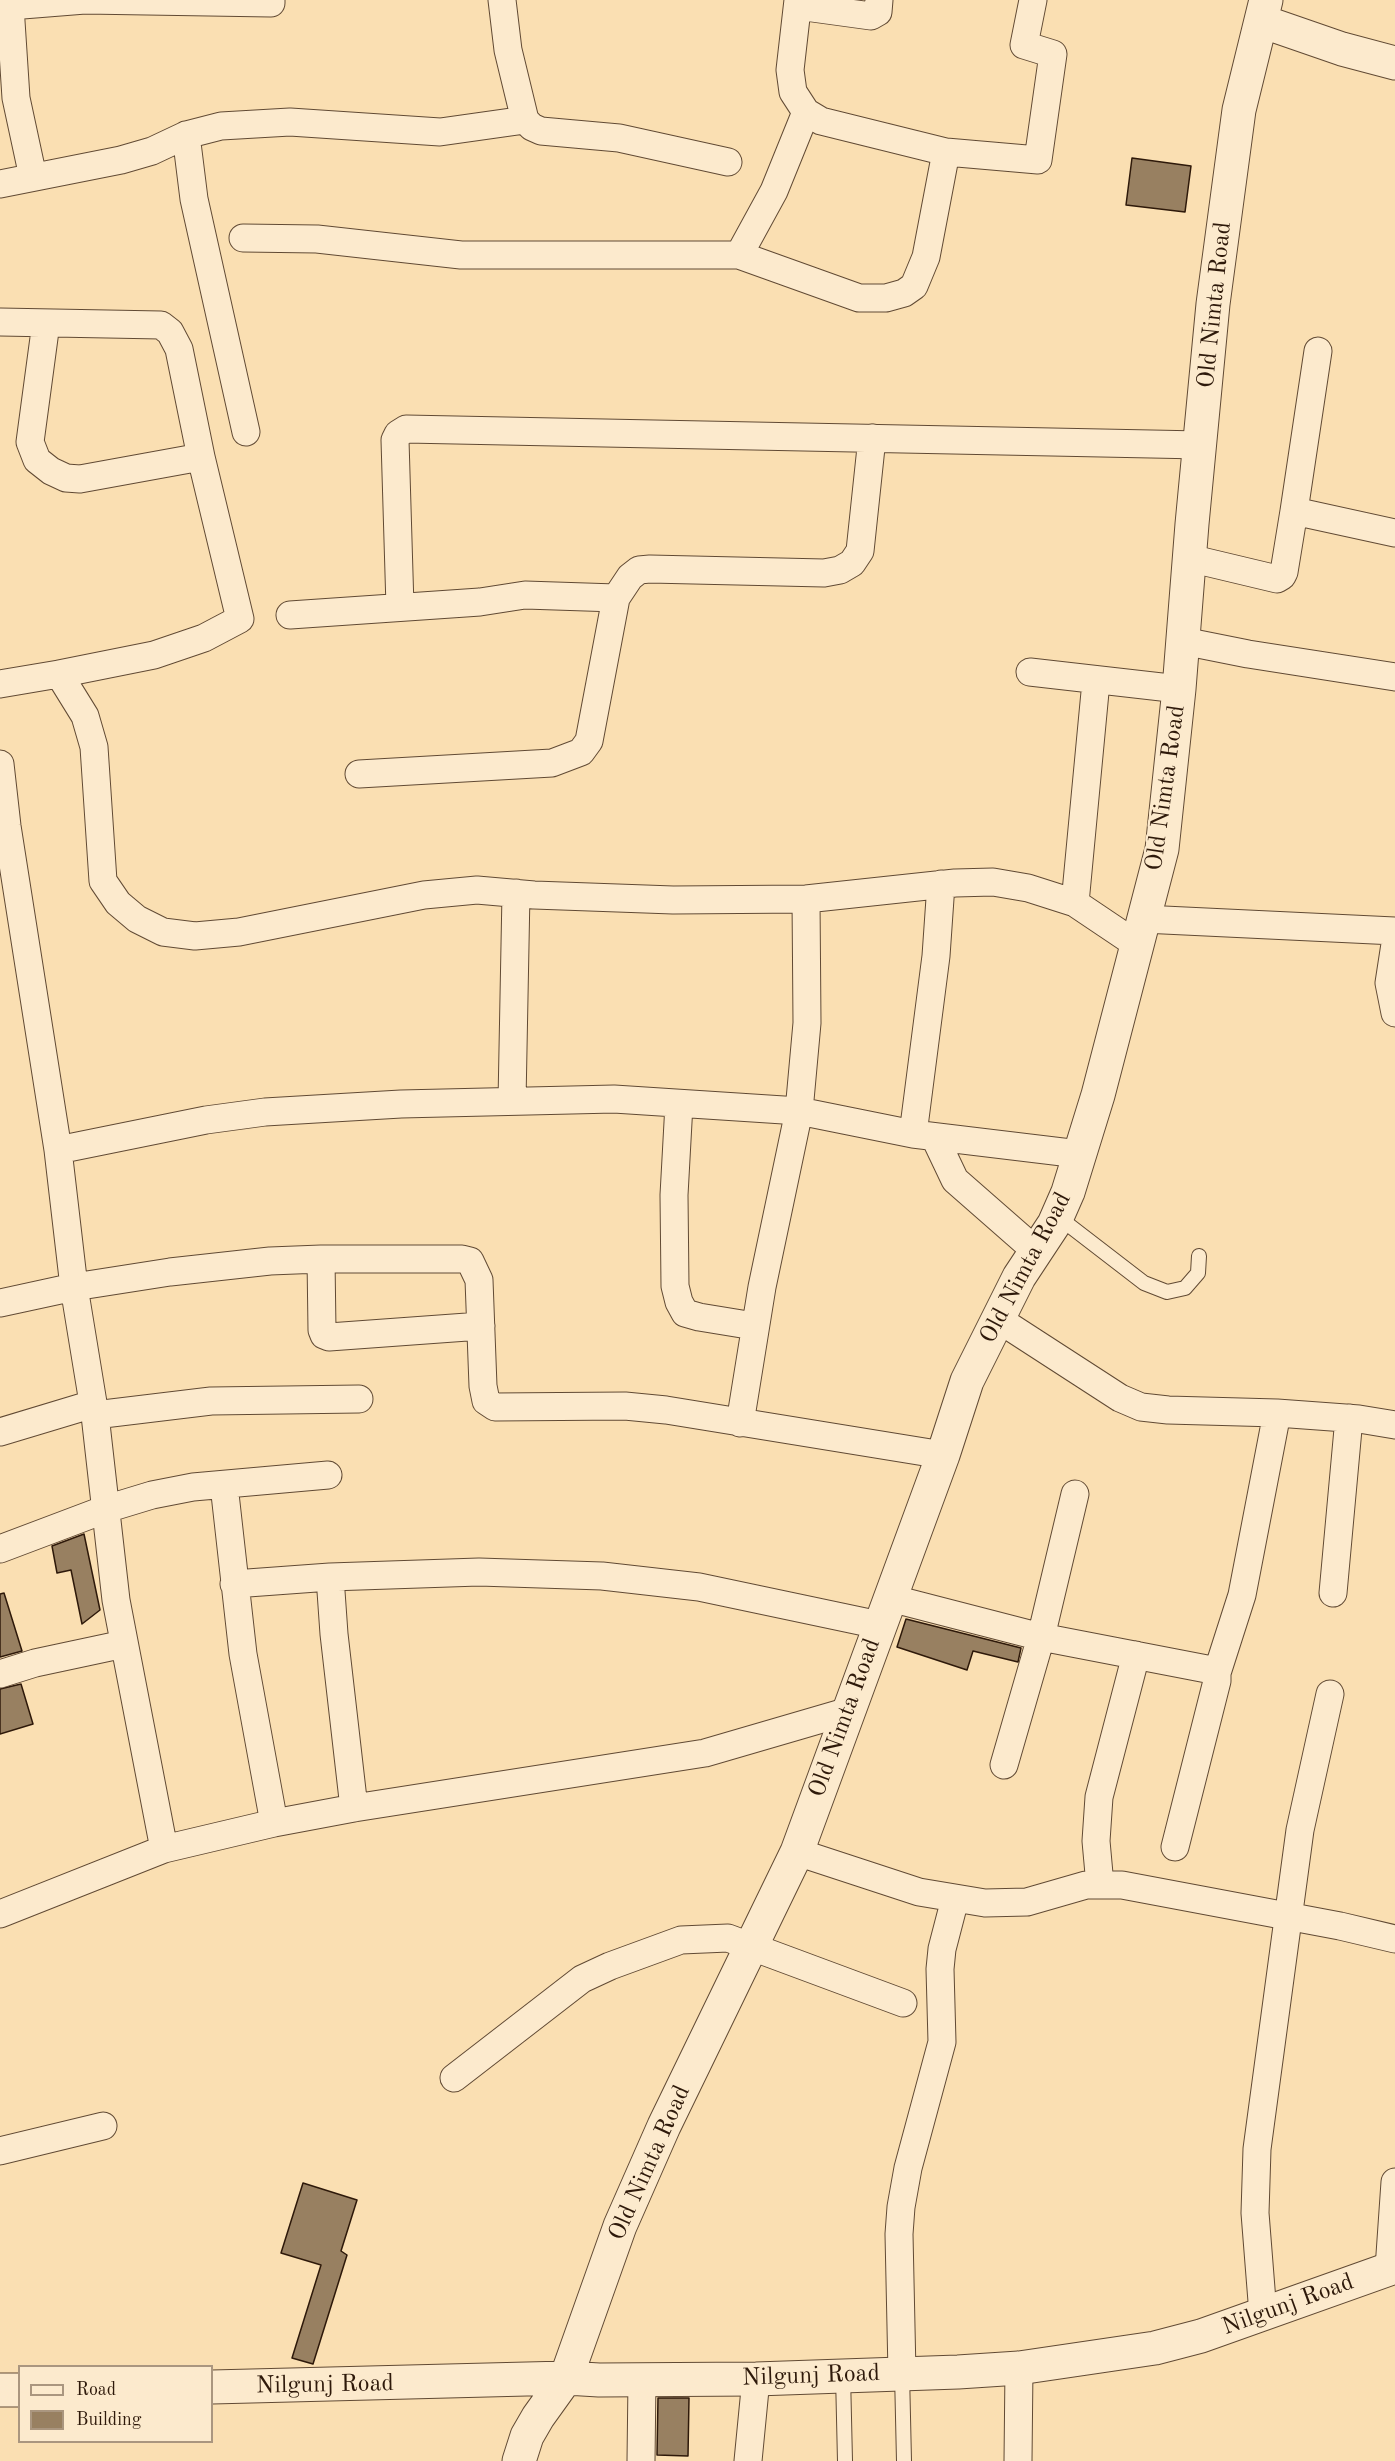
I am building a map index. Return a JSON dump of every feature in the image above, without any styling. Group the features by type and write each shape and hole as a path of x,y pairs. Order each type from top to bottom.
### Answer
{"street":[{"path":"33,177 16,98 10,6 85,0 272,3 272,0"},
{"path":"502,0 508,50 525,120 532,127 541,131 619,138 729,162"},
{"path":"879,0 878,12 871,16 798,3 790,70 793,92 806,111 821,121 945,152 1038,160 1053,54 1024,45 1033,0"},
{"path":"1263,10 1342,49 1395,63"},
{"name":"Old Nimta Road","path":"519,2461 527,2436 566,2378 620,2226 664,2126 797,1852 943,1455 967,1381 1019,1277 1057,1216 1068,1192 1098,1095 1162,849 1214,303 1239,111 1263,10"},
{"path":"739,255 774,191 806,111"},
{"path":"0,184 139,156 186,135 221,126 248,123 340,124 440,132 525,120"},
{"path":"186,135 194,198 246,432"},
{"path":"243,238 317,239 461,255 739,255 859,298 886,298 904,293 914,286 926,257 945,152"},
{"path":"0,322 146,323 161,325 170,332 179,349 201,457 240,619 204,638 154,655 0,684"},
{"path":"46,323 30,442 37,460 51,471 66,478 80,479 201,457"},
{"path":"1189,558 1277,579 1282,576 1294,511 1317,351"},
{"path":"400,607 395,440 398,434 406,429 1201,445"},
{"path":"359,774 552,763 581,752 589,741 616,598 630,577 639,570 824,573 840,570 852,563 860,551 872,438"},
{"path":"1294,511 1394,526"},
{"path":"290,615 480,602 525,595 616,598"},
{"path":"1183,641 1248,654 1395,677"},
{"path":"1030,672 1179,689"},
{"path":"59,674 85,716 94,747 104,880 118,903 137,919 163,932 195,936 239,932 424,895 477,890 673,900 806,899 941,884 993,882 1028,888 1075,903 1140,932 1395,931"},
{"path":"1075,903 1095,692"},
{"path":"0,764 8,881 58,1150 74,1287 94,1409 116,1600 164,1849"},
{"path":"941,884 924,1136 955,1180 1036,1251"},
{"path":"512,1101 516,893"},
{"path":"740,1423 754,1326 799,1111 807,1023 806,899"},
{"path":"1395,944 1389,983 1395,1013"},
{"path":"58,1150 206,1120 265,1112 401,1104 614,1099 799,1111 924,1136 1079,1154"},
{"path":"679,1104 674,1195 675,1286 679,1302 685,1313 754,1326"},
{"path":"321,1259 322,1330 324,1335 329,1337 481,1326"},
{"path":"0,1303 74,1287 170,1272 270,1261 462,1259 470,1262 479,1280 484,1393 486,1401 495,1407 625,1406 943,1455"},
{"path":"998,1319 1120,1398 1141,1407 1349,1418 1395,1425"},
{"path":"0,1432 94,1409 211,1401 359,1399"},
{"path":"1175,1847 1217,1681 1216,1673 1242,1595 1277,1413"},
{"path":"1333,1593 1349,1418"},
{"path":"0,1549 106,1509 174,1490 328,1475"},
{"path":"224,1485 243,1654 274,1823"},
{"path":"1004,1765 1041,1637 1075,1494"},
{"path":"234,1584 330,1577 479,1572 602,1576 884,1612 1041,1637 1212,1670 1216,1673"},
{"path":"330,1577 334,1634 354,1808"},
{"path":"0,1674 35,1663 124,1644"},
{"path":"1100,1885 1096,1841 1099,1797 1136,1656"},
{"path":"1263,2314 1254,2179 1302,1818 1330,1694"},
{"path":"0,1914 164,1849 274,1823 354,1808 705,1753 849,1711"},
{"path":"797,1852 919,1892 955,1899 985,1903 1027,1902 1071,1888 1100,1885 1154,1889 1395,1938"},
{"path":"902,2373 899,2234 901,2207 908,2168 942,2042 940,1969 942,1949 955,1899"},
{"path":"454,2078 582,1978 681,1940 728,1938 903,2003"},
{"path":"0,2151 103,2126"},
{"path":"1392,2268 1395,2182"},
{"name":"Nilgunj Road","path":"213,2387 566,2378 756,2379 1019,2368 1155,2349 1201,2336 1392,2268"},
{"path":"1018,2461 1019,2368"},
{"path":"748,2461 756,2379"},
{"path":"641,2461 642,2380"},
{"path":"0,2390 18,2390"}],"lane":[{"path":"1057,1216 1144,1283 1167,1292 1185,1288 1198,1273 1199,1256"},
{"path":"902,2373 904,2461"},
{"path":"843,2375 845,2461"}],"building":[{"path":"1132,158 1191,166 1185,212 1126,205"},
{"path":"84,1534 100,1610 82,1624 71,1570 57,1573 52,1546"},
{"path":"4,1593 22,1651 0,1657 0,1594"},
{"path":"906,1619 1021,1648 1018,1662 973,1651 967,1670 897,1647"},
{"path":"21,1684 33,1724 0,1734 0,1689"},
{"path":"303,2183 357,2200 341,2251 347,2255 313,2364 292,2358 321,2265 281,2253"},
{"path":"658,2398 689,2398 688,2456 657,2455"}]}
